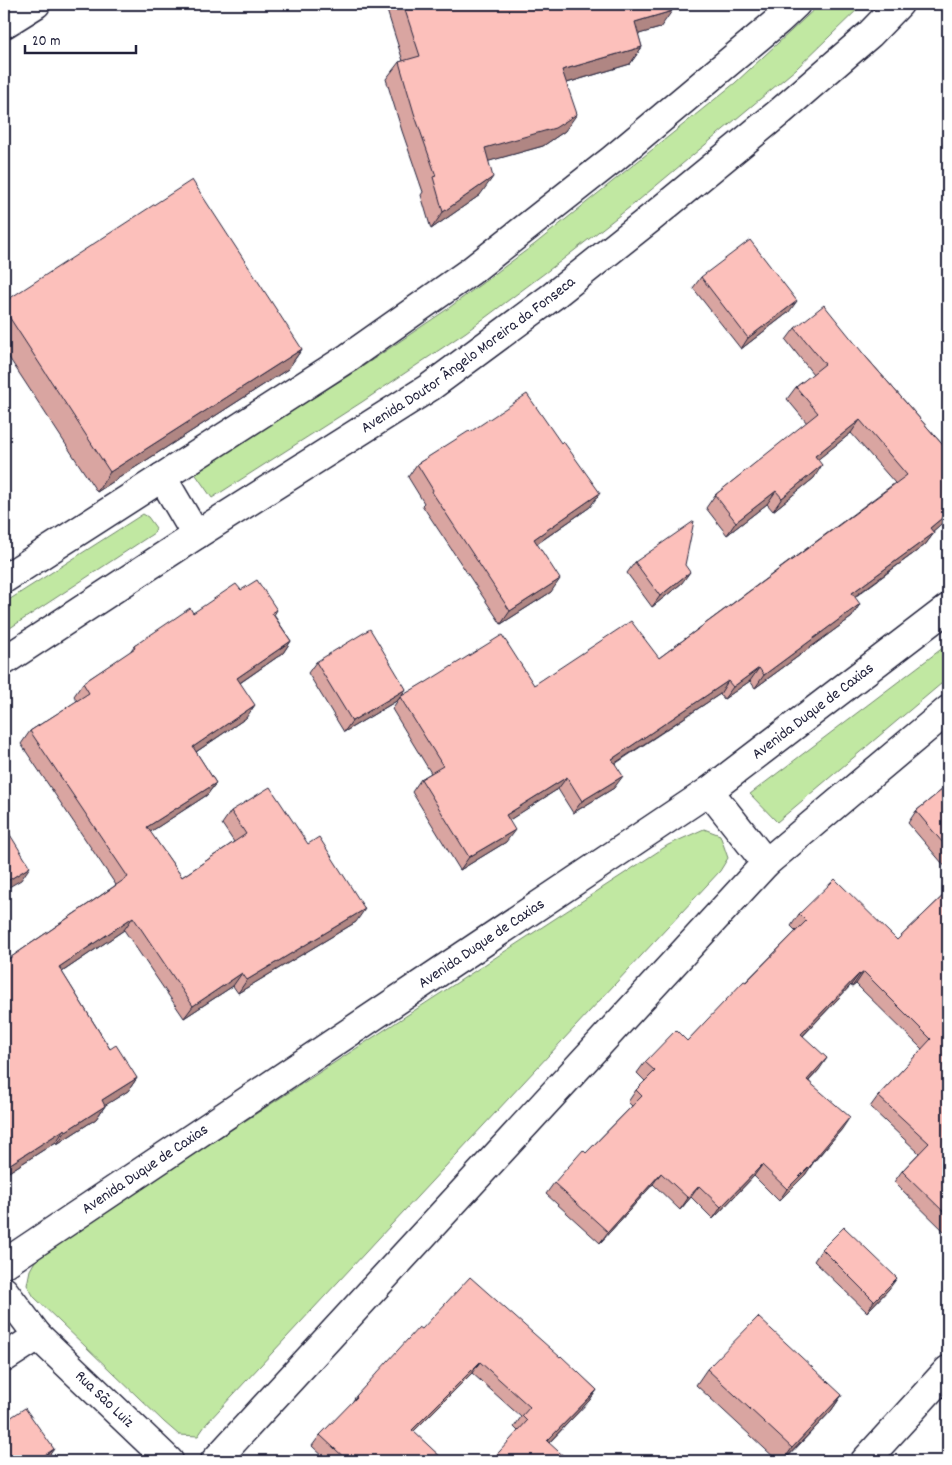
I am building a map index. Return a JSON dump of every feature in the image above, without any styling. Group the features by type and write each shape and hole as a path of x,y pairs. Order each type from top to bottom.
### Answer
{"street":[{"path":"4,24 36,4"},
{"path":"4,579 349,357 471,271 613,160 796,4"},
{"name":"Avenida Doutor Ângelo Moreira da Fonseca","path":"4,661 196,535 430,387 553,296 651,218 782,111 870,34 900,4"},
{"path":"162,477 196,535"},
{"name":"Avenida Duque de Caxias","path":"4,1264 709,791 948,608"},
{"path":"215,1461 766,863 948,710"},
{"path":"709,791 766,863"},
{"path":"4,1291 38,1336 4,1358"},
{"name":"Rua São Luiz","path":"38,1336 169,1461"},
{"path":"865,1461 948,1370"}],"green space":[{"path":"820,4 863,4 796,69 639,200 557,264 466,332 362,402 212,498 194,472 356,371 446,310 535,244 735,83"},
{"path":"143,514 148,517 156,528 154,533 4,632 4,603"},
{"path":"948,644 948,678 777,822 750,794"},
{"path":"704,829 720,835 728,858 720,871 207,1423 198,1436 179,1435 34,1297 27,1285 30,1270 38,1256 668,845"}],"building":[{"path":"403,4 670,4 672,11 635,22 642,47 562,70 577,114 555,128 485,148 493,177 443,212 433,177 436,176 399,62 420,56"},
{"path":"192,180 302,349 110,472 4,309 4,302"},
{"path":"750,240 797,301 748,338 701,277"},
{"path":"824,305 866,357 948,451 948,513 930,528 934,533 852,593 860,604 764,675 759,668 733,687 728,681 612,759 623,776 582,801 567,777 506,815 515,830 469,857 421,779 443,766 400,697 502,635 534,685 631,621 659,658 907,475 860,420 815,456 822,465 782,498 776,491 736,522 715,495 818,413 796,387 825,364 795,328"},
{"path":"527,394 561,443 563,441 600,493 534,539 560,579 510,611 432,492 433,490 417,464"},
{"path":"694,521 685,565 690,572 660,596 635,562"},
{"path":"257,580 277,610 272,613 291,641 237,678 255,705 193,747 216,783 147,827 182,877 246,834 231,811 270,787 308,844 319,837 365,909 247,980 242,973 193,1006 133,917 59,967 110,1049 116,1045 137,1078 102,1100 105,1106 4,1168 4,962 128,877 30,731 89,693 83,683 190,608 193,613 236,584 241,590"},
{"path":"370,629 406,689 352,721 316,662"},
{"path":"948,785 948,849 916,811"},
{"path":"4,825 30,867 4,883"},
{"path":"835,879 897,940 948,891 948,1216 902,1171 929,1143 878,1096 931,1039 864,972 859,974 801,1034 827,1058 807,1080 850,1117 813,1163 787,1189 762,1165 721,1207 699,1186 688,1198 661,1173 608,1232 554,1183 583,1150 586,1153 642,1096 636,1090 655,1071 645,1062 676,1030 687,1041 744,981 746,982 806,921 799,914"},
{"path":"844,1227 897,1278 874,1301 822,1249"},
{"path":"470,1277 597,1390 547,1441 569,1461 491,1461 527,1421 522,1416 530,1407 480,1362 412,1430 445,1461 348,1461 320,1435 357,1397 419,1327 422,1329"},
{"path":"758,1317 842,1395 792,1448 707,1369"},
{"path":"25,1408 54,1449 36,1461 7,1461 4,1456 4,1422"}]}
